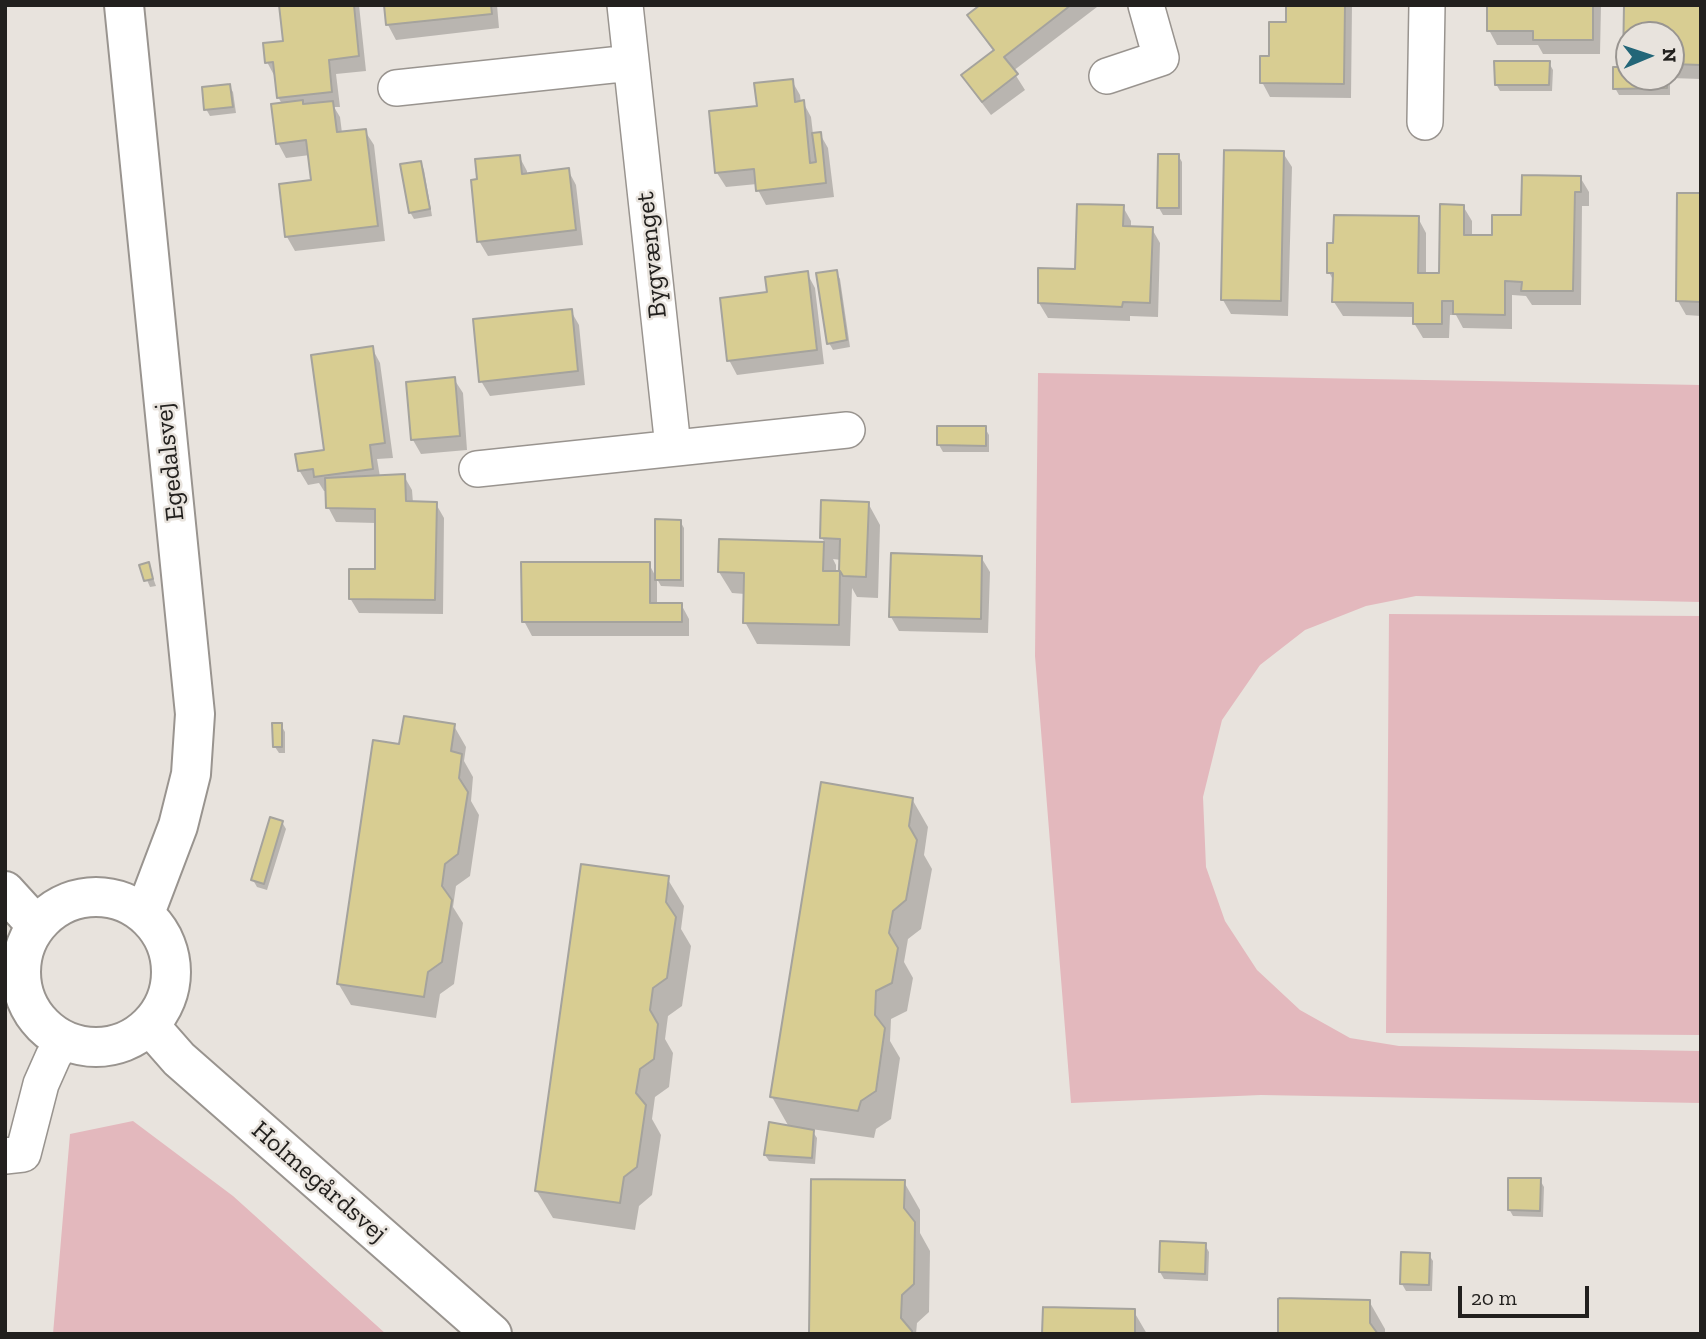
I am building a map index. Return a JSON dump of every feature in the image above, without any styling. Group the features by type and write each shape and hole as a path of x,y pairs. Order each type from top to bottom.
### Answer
{"street":[{"name":"Egedalsvej","path":"124,5 195,714 191,774 178,827 145,913"},
{"name":"Bygvænget","path":"625,5 673,447"},
{"path":"1107,76 1161,58 1146,5"},
{"path":"1425,122 1427,5"},
{"path":"396,88 631,63"},
{"path":"477,469 847,430"},
{"path":"5,891 36,925"},
{"path":"100,895 124,900 145,913 164,938 172,969 167,1000 150,1026 131,1040 109,1047 85,1047 63,1040 42,1025 26,1002 20,976 24,949 36,925 54,909 76,898 100,895"},
{"name":"Holmegårdsvej","path":"150,1026 179,1059 492,1334"},
{"path":"5,1156 23,1154 41,1084 63,1040"}],"shaded area":[{"path":"1038,373 1701,385 1701,602 1416,596 1366,606 1305,630 1260,665 1222,720 1203,797 1206,867 1225,921 1257,970 1300,1010 1350,1038 1399,1046 1701,1051 1701,1103 1261,1095 1071,1103 1035,656"},
{"path":"1389,614 1701,616 1701,1035 1386,1033"},
{"path":"133,1121 233,1196 386,1334 53,1334 70,1134"}],"building":[{"path":"279,5 354,5 359,56 329,60 332,92 277,98 273,62 265,63 263,43 283,41"},
{"path":"384,5 491,5 492,14 386,25"},
{"path":"980,5 1071,5 1004,57 1018,74 982,102 961,75 994,50 967,15"},
{"path":"1286,5 1345,5 1344,84 1260,83 1260,56 1269,56 1269,22 1286,22"},
{"path":"1487,5 1593,5 1593,40 1533,40 1533,31 1487,31"},
{"path":"1624,5 1701,5 1701,65 1685,64 1685,21 1624,21"},
{"path":"1494,61 1550,61 1549,85 1495,85"},
{"path":"1613,67 1615,67 1615,89"},
{"path":"793,79 795,102 804,100 810,163 816,162 812,133 821,132 826,183 756,191 754,169 715,173 709,111 757,106 754,83"},
{"path":"230,84 233,107 204,110 202,87"},
{"path":"303,100 303,104 333,101 337,132 366,129 378,226 285,237 279,184 311,180 306,140 276,144 271,104"},
{"path":"1224,150 1284,151 1281,301 1221,300"},
{"path":"1158,154 1179,154 1179,208 1157,208"},
{"path":"520,155 522,174 569,168 576,230 477,242 471,180 477,179 475,159"},
{"path":"421,161 430,209 409,213 400,164"},
{"path":"1522,175 1581,176 1581,192 1575,192 1573,291 1521,291 1522,282 1505,281 1505,315 1453,314 1453,301 1442,301 1442,324 1413,324 1413,303 1332,302 1333,273 1327,273 1327,243 1333,243 1334,215 1419,216 1418,273 1439,273 1440,204 1464,205 1464,235 1492,235 1492,215 1521,215"},
{"path":"1677,193 1701,193 1701,302 1676,301"},
{"path":"1077,204 1124,205 1123,226 1153,227 1150,303 1123,302 1122,307 1038,303 1038,268 1075,269"},
{"path":"837,270 847,340 827,344 816,273"},
{"path":"808,271 817,350 727,361 720,298 767,292 765,277"},
{"path":"572,309 578,371 479,382 473,319"},
{"path":"373,346 385,443 370,445 373,469 314,477 313,469 298,471 295,454 324,450 311,355"},
{"path":"455,377 460,436 411,440 406,382"},
{"path":"937,426 986,426 986,446 937,445"},
{"path":"405,474 406,501 437,502 435,600 349,599 349,569 375,569 375,509 326,508 325,478"},
{"path":"821,500 869,502 866,577 843,576 840,571 839,625 743,623 744,573 718,572 719,539 824,542 823,571 839,571 840,539 820,538"},
{"path":"655,519 681,520 681,580 655,580"},
{"path":"891,553 982,556 981,619 889,617"},
{"path":"149,562 153,579 144,581 139,565"},
{"path":"521,562 650,562 650,603 682,603 682,622 522,622"},
{"path":"404,716 455,724 451,751 462,754 459,778 468,792 458,854 445,864 442,886 452,900 442,962 428,972 424,997 337,984 373,740 399,744"},
{"path":"272,723 282,723 282,747 273,747"},
{"path":"821,782 913,798 909,826 917,840 906,900 893,911 889,933 898,948 892,983 876,991 875,1015 885,1028 876,1091 861,1101 858,1111 770,1097"},
{"path":"270,817 283,821 264,884 251,880"},
{"path":"581,864 669,876 666,902 676,917 667,978 653,988 650,1010 658,1024 654,1059 640,1069 636,1093 646,1105 637,1167 624,1177 620,1203 535,1191"},
{"path":"769,1122 814,1130 812,1158 764,1155"},
{"path":"1508,1178 1541,1178 1540,1211 1508,1210"},
{"path":"811,1179 905,1180 904,1208 915,1222 914,1284 902,1295 901,1318 912,1334 809,1334"},
{"path":"1160,1241 1206,1243 1205,1274 1159,1272"},
{"path":"1401,1252 1430,1253 1429,1285 1400,1284"},
{"path":"1280,1298 1370,1300 1370,1323 1378,1334 1278,1334"},
{"path":"1043,1307 1135,1309 1135,1334 1042,1334"}]}
